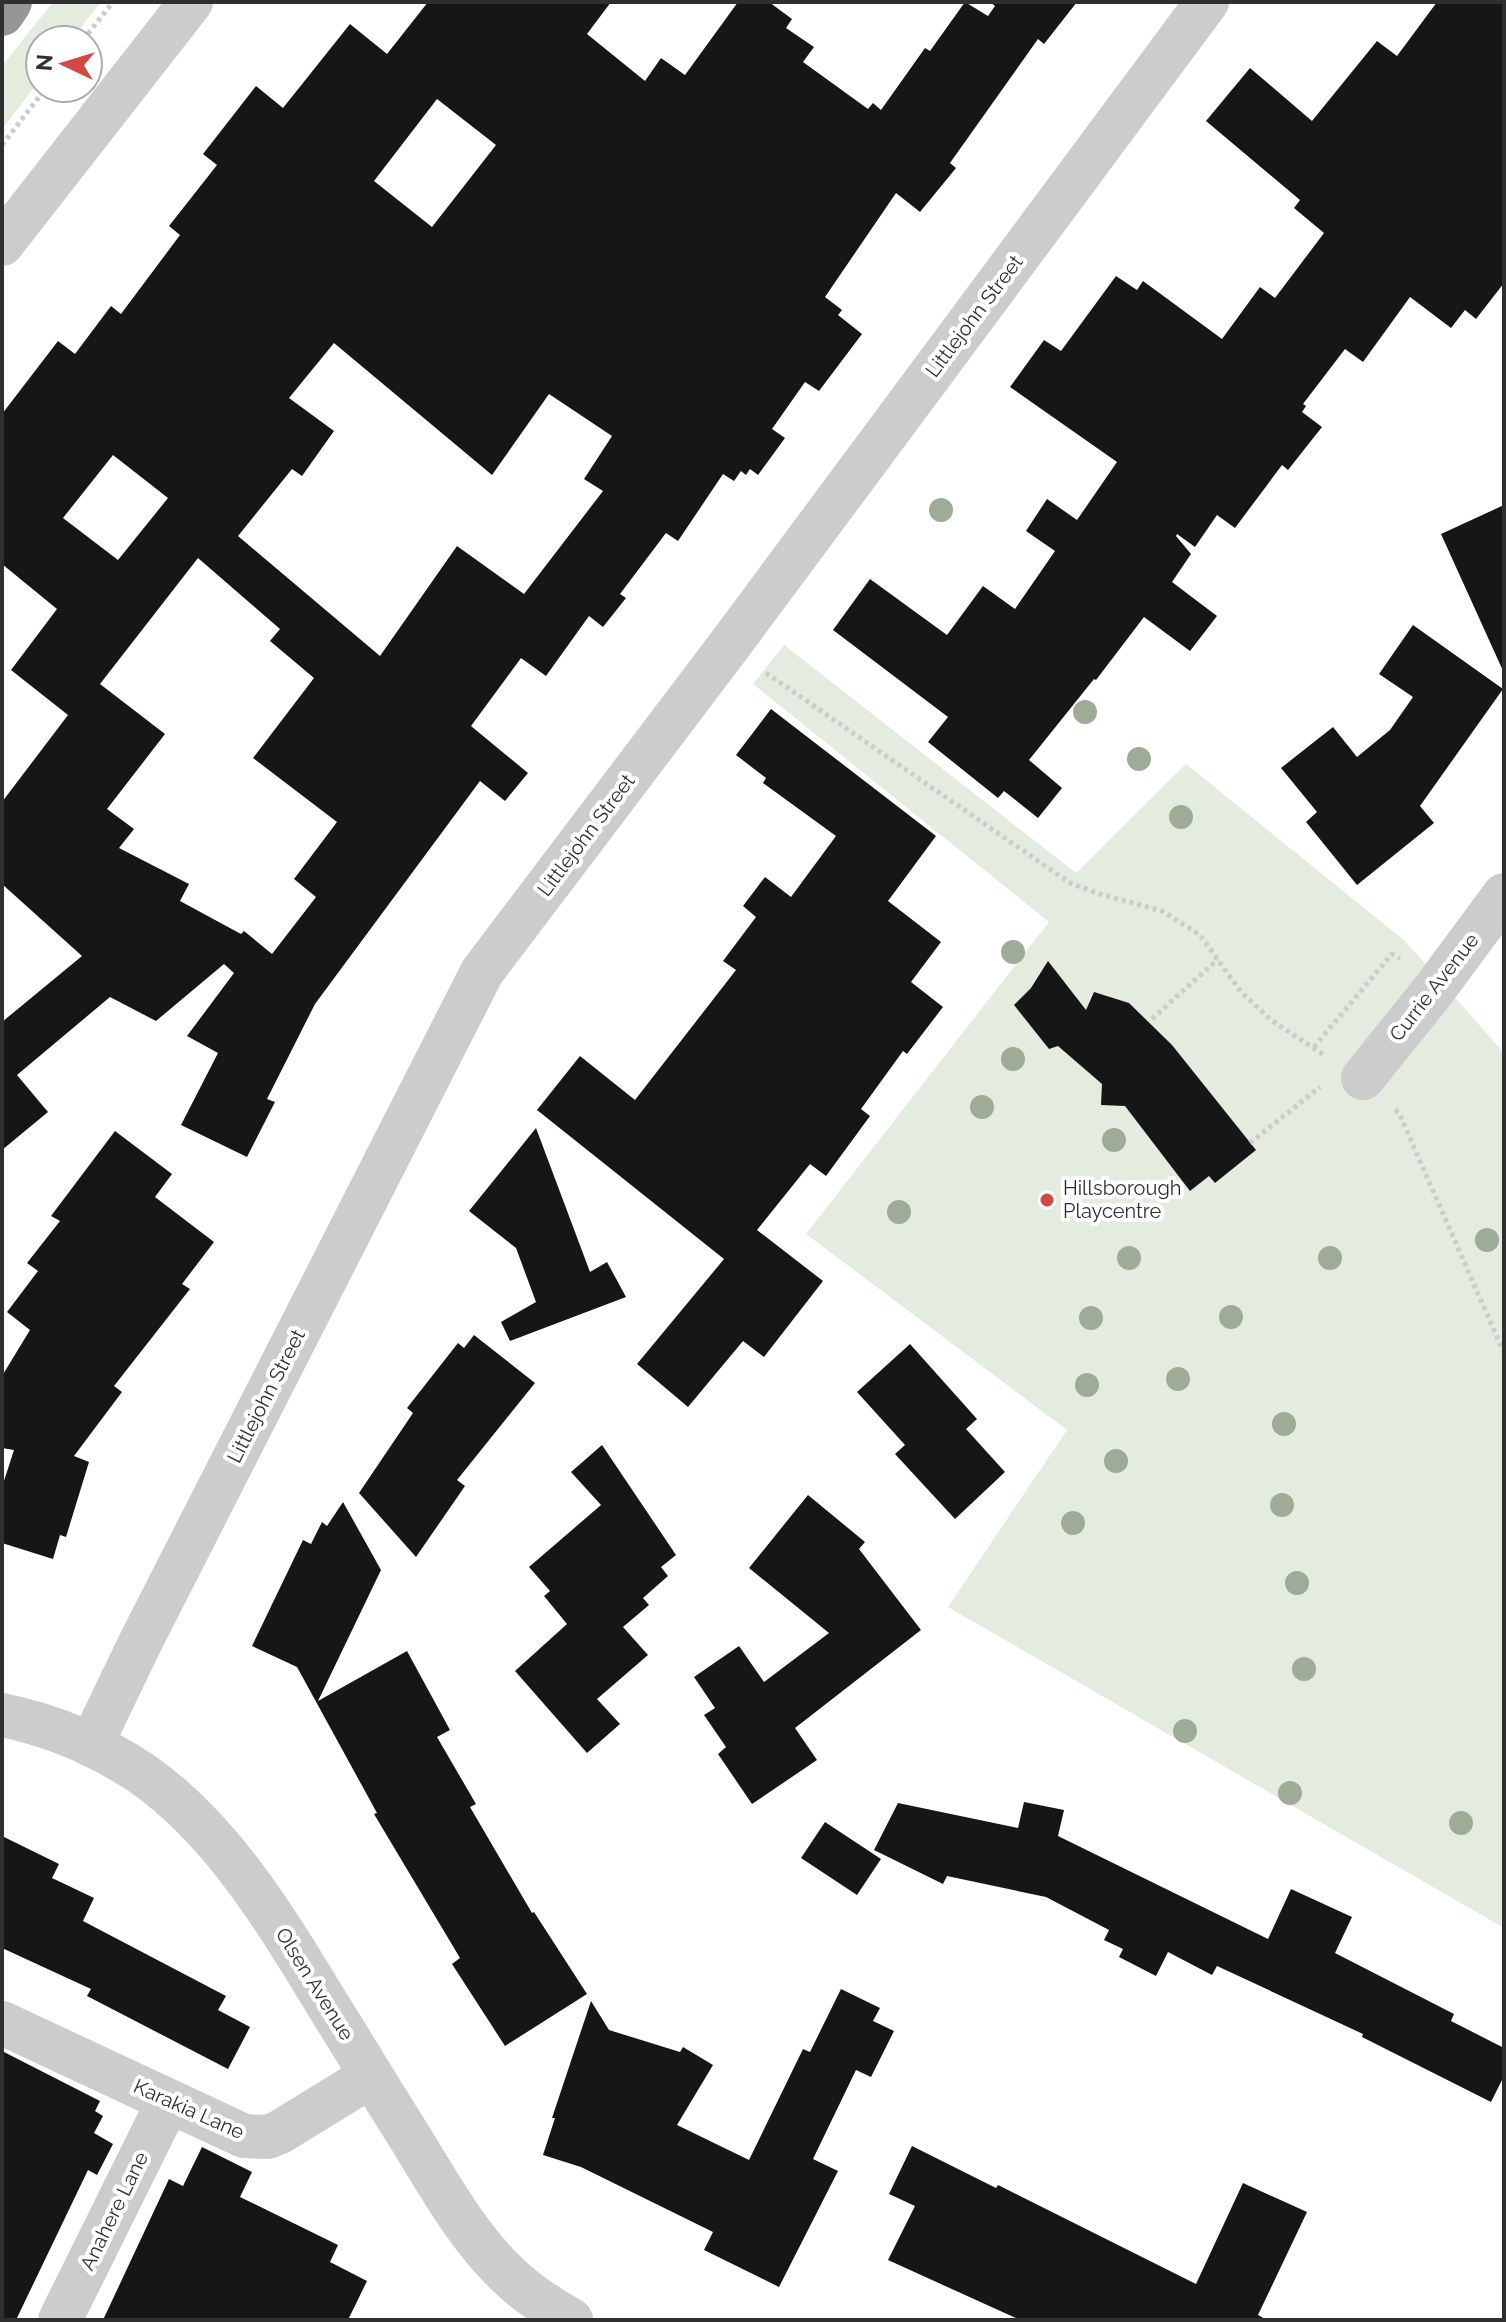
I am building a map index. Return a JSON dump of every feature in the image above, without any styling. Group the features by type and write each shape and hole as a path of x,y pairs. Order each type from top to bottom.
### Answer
{"highway":[{"path":"2,14 10,2"}],"street":[{"path":"2,244 191,2"},
{"name":"Littlejohn Street","path":"91,1745 482,972 728,647 1207,2"},
{"name":"Currie Avenue","path":"1354,1081 1433,991 1504,895"},
{"name":"Olsen Avenue","path":"2,1715 39,1723 91,1745 141,1773 180,1806 235,1866 285,1934 443,2191 496,2261 541,2302 571,2320"},
{"name":"Karakia Lane","path":"2,2023 244,2136 268,2137 280,2132 371,2076"},
{"name":"Anahere Lane","path":"60,2320 168,2102"}],"path":[{"path":"96,24 113,2"},
{"path":"2,145 34,104"},
{"path":"765,673 1070,883 1162,911 1200,935 1241,992 1271,1020 1314,1047 1399,1113 1504,1353"},
{"path":"1314,1047 1392,954 1402,962"},
{"path":"1152,1019 1218,959"},
{"path":"1250,1143 1354,1081"}],"shaded area":[{"path":"53,2 101,2 84,24 35,24"},
{"path":"24,38 24,101 2,129 2,66"},
{"path":"784,645 1076,873 1186,764 1405,941 1504,1053 1504,1928 948,1607 1067,1430 806,1234 1049,922 753,684"}],"building":[{"path":"428,2 611,2 587,34 645,81 661,58 685,75 738,2 769,2 792,19 786,28 814,47 803,62 868,109 873,103 881,110 925,48 930,51 965,2 988,16 995,6 990,2 1077,2 1044,44 1038,39 950,163 956,168 920,212 896,193 825,297 842,310 838,315 862,334 819,391 805,382 772,429 785,438 758,475 750,469 746,475 741,471 734,481 723,474 678,541 666,533 620,594 626,598 603,627 589,616 546,676 521,658 471,726 528,773 505,801 480,781 315,1004 267,1099 275,1102 247,1157 181,1125 218,1053 187,1036 234,973 224,964 156,1021 110,997 17,1075 48,1112 2,1150 2,1022 82,956 2,884 2,802 68,715 11,670 57,609 2,564 2,414 58,341 75,354 111,306 121,314 180,235 169,226 217,165 203,154 256,86 283,108 350,24 387,54","holes":["437,99 496,145 432,227 374,181","334,343 492,475 549,394 612,436 584,479 603,491 524,594 457,546 380,656 238,536 292,469 302,476 334,431 289,398","113,455 168,498 118,560 63,518","198,558 280,629 270,641 314,678 253,758 337,822 294,879 316,897 272,954 244,931 241,934 180,901 189,884 119,848 134,829 107,809 165,734 100,684"]},
{"path":"1437,2 1504,2 1504,283 1476,319 1465,310 1451,328 1410,297 1363,362 1345,349 1303,404 1306,406 1302,412 1322,427 1288,470 1282,465 1235,528 1217,515 1195,547 1177,534 1191,554 1172,582 1217,616 1190,651 1144,617 1029,760 1062,788 1038,818 1004,791 998,798 928,742 948,717 833,630 870,579 947,635 983,586 1015,609 1055,551 1026,531 1047,499 1077,520 1117,462 1010,387 1044,340 1061,351 1116,276 1137,290 1143,281 1222,339 1260,287 1275,298 1324,233 1294,208 1300,200 1206,121 1250,68 1312,121 1377,41 1397,56"},
{"path":"1504,505 1504,673 1441,534"},
{"path":"1413,625 1503,689 1420,806 1434,823 1357,885 1306,822 1317,812 1281,768 1333,727 1357,757 1390,730 1413,697 1379,674"},
{"path":"771,709 936,836 888,901 941,942 911,982 943,1007 907,1054 903,1051 861,1109 870,1116 826,1176 810,1164 757,1230 823,1281 764,1357 743,1341 688,1407 637,1364 724,1259 537,1110 580,1056 635,1100 736,970 723,961 756,917 743,906 765,877 791,897 836,836 763,783 766,778 736,755"},
{"path":"1048,961 1086,1010 1094,992 1129,1003 1172,1045 1256,1150 1215,1183 1209,1176 1190,1191 1125,1106 1101,1105 1102,1084 1058,1046 1049,1049 1014,1005 1031,988"},
{"path":"536,1128 590,1272 607,1262 626,1297 510,1341 501,1322 536,1302 516,1248 469,1211"},
{"path":"115,1131 172,1174 155,1197 214,1242 182,1284 190,1289 114,1386 122,1392 74,1456 89,1462 66,1537 60,1535 53,1559 2,1543 2,1487 14,1450 2,1448 2,1376 30,1330 7,1312 38,1271 27,1263 60,1221 51,1216"},
{"path":"474,1335 535,1383 457,1480 465,1486 416,1557 359,1493 413,1413 407,1408 458,1343 464,1348"},
{"path":"910,1344 977,1419 966,1429 1005,1472 955,1519 895,1454 905,1445 857,1392"},
{"path":"602,1445 676,1555 661,1567 668,1576 643,1598 649,1605 623,1627 648,1655 597,1699 620,1724 587,1753 515,1671 567,1624 544,1596 550,1591 529,1567 601,1505 571,1472"},
{"path":"808,1495 865,1542 859,1549 921,1630 795,1728 817,1760 752,1804 718,1754 726,1747 704,1715 715,1708 694,1677 739,1646 764,1682 829,1633 749,1568"},
{"path":"343,1502 381,1570 318,1701 407,1651 450,1730 437,1737 476,1804 470,1807 532,1913 587,1994 505,2046 452,1964 460,1958 374,1814 377,1813 297,1667 252,1646 303,1540 311,1544 322,1522 327,1526"},
{"path":"1024,1802 1064,1810 1058,1836 1268,1939 1291,1889 1352,1917 1335,1953 1454,2014 1451,2021 1504,2048 1504,2076 1491,2102 1362,2037 1363,2034 1217,1966 1212,1975 1168,1952 1156,1976 1119,1957 1123,1949 1104,1940 1109,1930 1046,1897 947,1876 943,1884 874,1850 898,1803 1018,1828"},
{"path":"825,1822 881,1859 857,1895 801,1858"},
{"path":"2,1836 59,1864 52,1878 94,1898 83,1921 226,1996 218,2010 250,2027 228,2069 87,1996 91,1989 2,1948"},
{"path":"841,1989 880,2008 873,2021 894,2031 871,2077 856,2070 813,2159 838,2171 779,2287 704,2250 713,2232 581,2167 543,2155 555,2118 552,2118 591,2001 609,2030 680,2052 683,2047 713,2065 677,2125 749,2160 803,2049 810,2052"},
{"path":"2,2051 100,2101 95,2111 103,2116 94,2133 113,2144 97,2175 88,2170 16,2320 2,2320"},
{"path":"912,2146 996,2188 998,2185 1196,2284 1243,2183 1307,2212 1258,2315 1267,2320 1020,2320 888,2260 915,2206 889,2194"},
{"path":"202,2147 252,2172 240,2197 338,2245 330,2262 367,2281 348,2320 103,2320 169,2179 183,2186"}],"place":[{"name":"Hillsborough Playcentre","path":"1047,1200"}]}
